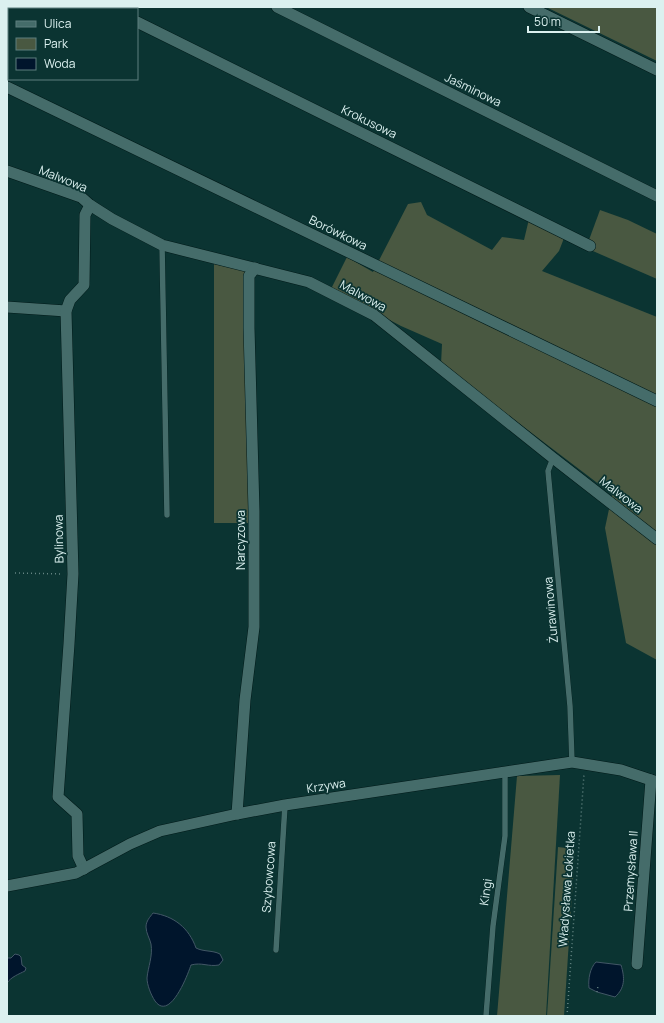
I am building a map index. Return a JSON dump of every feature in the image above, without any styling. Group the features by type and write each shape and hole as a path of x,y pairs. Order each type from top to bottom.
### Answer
{"street":[{"name":"Jaśminowa","path":"277,7 657,196"},
{"path":"529,7 657,70"},
{"name":"Krokusowa","path":"138,22 590,246"},
{"name":"Borówkowa","path":"7,88 657,401"},
{"name":"Malwowa","path":"7,171 82,197 90,205 112,219 162,245 309,282 374,315 657,539"},
{"path":"7,307 66,311 70,300 84,285 85,215 90,205"},
{"name":"Narcyzowa","path":"237,814 245,700 254,627 254,511 248,276 255,268"},
{"name":"Bylinowa","path":"66,311 73,574 58,797 77,814 78,856 84,869"},
{"name":"Krzywa","path":"7,886 76,873 130,844 160,831 285,805 572,762 621,770 654,781"},
{"name":"Przemysława II","path":"637,964 654,781"}],"lane":[{"path":"162,245 167,515"},
{"name":"Żurawinowa","path":"553,458 548,471 570,706 572,762"},
{"name":"Kingi","path":"486,1016 493,926 505,836 505,772"},
{"name":"Szybowcowa","path":"276,950 285,805"}],"path":[{"path":"14,573 73,574"},
{"name":"Władysława Łokietka","path":"567,1016 585,764"},
{"path":"597,992 598,986"}],"green space":[{"path":"546,7 657,7 657,61"},
{"path":"421,202 427,215 492,250 502,237 524,240 529,219 566,233 559,251 542,271 657,317 657,660 626,643 605,528 612,495 441,364 442,344 401,326 331,289 347,257 373,272 408,204"},
{"path":"600,210 628,220 657,234 657,279 586,248"},
{"path":"214,264 245,271 249,523 214,523"},
{"path":"560,775 546,1016 497,1016 517,776"},
{"path":"558,847 575,849 564,1016 547,1016"}],"water":[{"path":"153,913 168,917 180,924 193,941 196,948 220,954 223,960 219,965 191,965 178,994 167,1006 161,1006 155,1001 147,981 151,948 146,925 148,919"},
{"path":"15,954 21,957 22,965 26,968 25,971 13,977 7,983 7,958 11,958"},
{"path":"596,962 621,965 623,982 621,990 615,997 589,988 590,974 592,967"}]}
